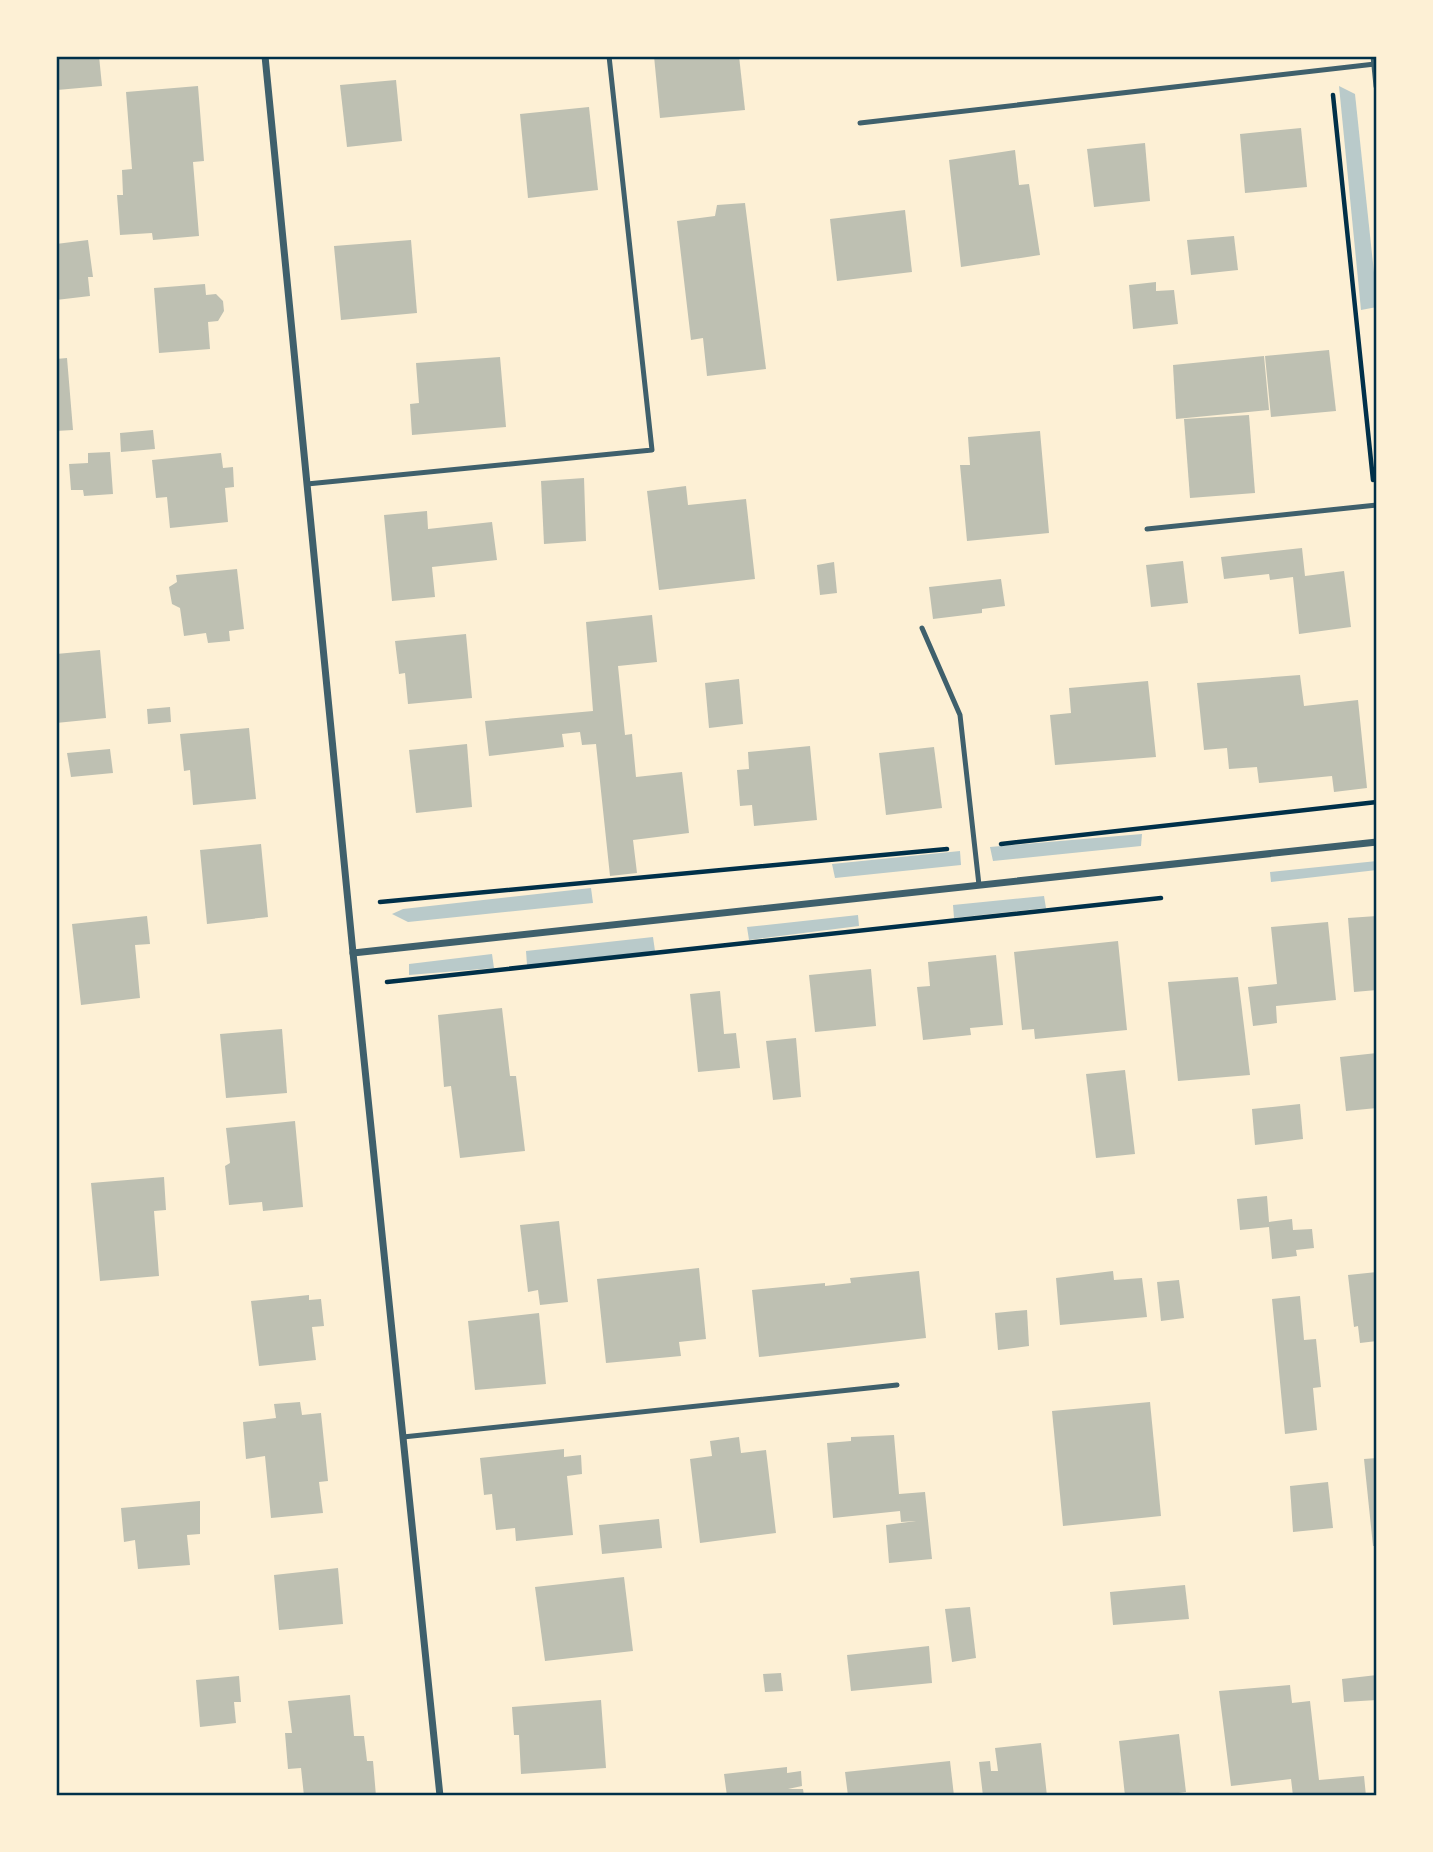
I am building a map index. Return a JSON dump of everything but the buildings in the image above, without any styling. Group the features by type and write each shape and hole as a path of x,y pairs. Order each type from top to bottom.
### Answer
{"street":[{"path":"265,56 353,953 440,1796"},
{"path":"1374,60 1377,86"},
{"path":"353,953 1377,842"}],"lane":[{"path":"307,484 652,450 609,56"},
{"path":"860,123 1331,69 1374,60"},
{"path":"1147,528 1376,505"},
{"path":"922,628 960,715 979,885"},
{"path":"404,1437 897,1385"}],"path":[{"path":"1331,69 1376,505"},
{"path":"380,902 974,847 1377,802"}],"shaded area":[{"path":"1339,86 1355,94 1377,301 1377,307 1361,310"},
{"path":"1142,834 1141,846 993,861 990,847"},
{"path":"960,851 961,865 835,878 832,864"},
{"path":"1377,861 1377,870 1271,882 1270,872"},
{"path":"591,888 593,903 408,922 392,914 403,909"},
{"path":"1044,896 1046,908 954,918 953,905"},
{"path":"858,915 859,926 749,940 747,927"},
{"path":"653,937 655,951 527,965 526,951"},
{"path":"492,954 494,968 409,975 409,964"}]}
